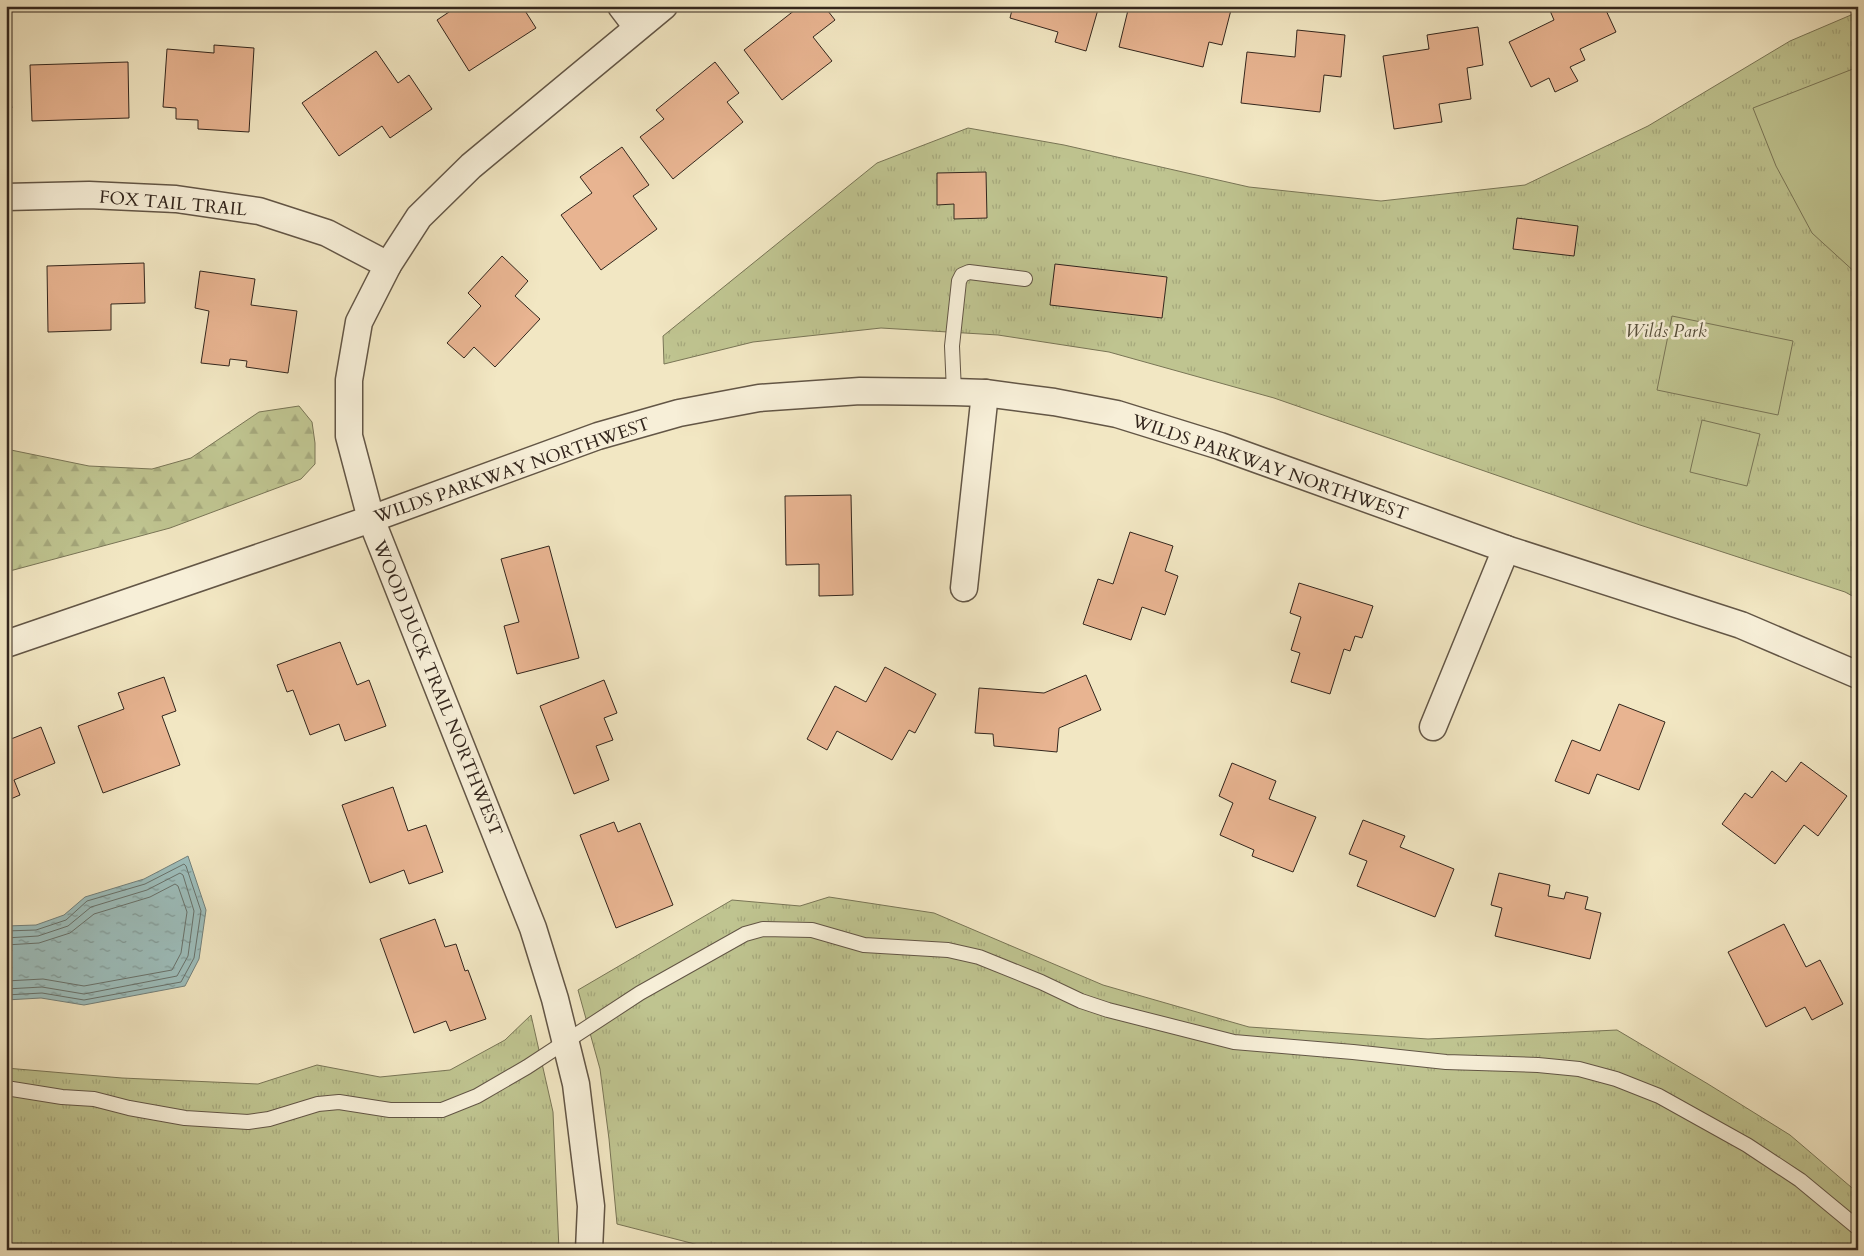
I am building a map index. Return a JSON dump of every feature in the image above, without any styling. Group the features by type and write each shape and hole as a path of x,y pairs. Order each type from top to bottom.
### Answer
{"street":[{"path":"621,6 637,27"},
{"name":"WOOD DUCK TRAIL NORTHWEST","path":"588,1250 591,1206 576,1084 566,1040 533,928 371,519 349,436 349,380 359,322 388,266 419,217 471,166 664,6"},
{"name":"FOX TAIL TRAIL","path":"6,197 89,195 176,199 260,211 327,233 388,266"},
{"name":"WILDS PARKWAY NORTHWEST","path":"6,644 371,519 598,436 679,413 759,398 860,390 985,393 1054,402 1117,414 1220,446 1506,550 1741,625 1858,676"},
{"path":"964,588 985,393"},
{"path":"1433,728 1506,550"}],"lane":[{"path":"954,392 952,346 959,281 962,275 969,272 1025,279"},
{"path":"6,1088 62,1097 94,1099 153,1113 185,1118 241,1121 269,1119 318,1104 339,1102 390,1110 442,1110 477,1096 640,993 745,934 763,929 812,930 864,945 931,949 979,957 1041,982 1081,1001 1108,1010 1234,1042 1446,1062 1538,1065 1579,1069 1659,1096 1747,1145 1800,1180 1858,1228"}],"green space":[{"name":"Wilds Park","path":"1858,12 1858,599 1845,592 1640,525 1274,398 1109,352 998,335 881,328 753,342 664,364 663,336 877,163 968,128 1064,145 1249,187 1381,201 1525,185 1648,126 1790,41"},
{"path":"1858,67 1858,275 1812,233 1776,166 1753,108"},
{"path":"1672,316 1793,341 1778,415 1657,390"},
{"path":"299,406 312,422 315,443 315,464 301,479 170,528 6,572 6,449 89,466 152,469 191,458 259,412"},
{"path":"1702,420 1760,434 1747,486 1690,472"},
{"path":"829,897 934,913 1103,985 1249,1027 1428,1039 1617,1030 1790,1135 1858,1193 1858,1250 718,1250 617,1224 600,1069 578,990 732,900 800,906"},
{"path":"531,1015 553,1112 559,1250 6,1250 6,1068 122,1078 258,1084 317,1065 380,1077 450,1070 505,1040"}],"water":[{"path":"188,856 206,910 199,959 185,986 84,1005 41,998 6,1000 6,926 36,925 64,915 85,897 144,879"}],"building":[{"path":"458,6 522,6 536,28 469,71 437,20"},
{"path":"800,6 824,6 835,20 813,37 832,61 782,100 744,50"},
{"path":"1013,6 1099,6 1086,51 1055,42 1058,32 1010,18"},
{"path":"1129,6 1232,6 1222,45 1209,42 1203,67 1119,47"},
{"path":"1548,6 1604,6 1616,32 1580,49 1585,60 1570,67 1578,81 1555,92 1549,78 1531,87 1509,42 1554,20"},
{"path":"1478,27 1483,65 1467,68 1471,99 1439,104 1442,122 1394,129 1383,56 1429,49 1427,35"},
{"path":"1297,30 1345,35 1341,77 1324,75 1320,112 1241,103 1247,52 1295,57"},
{"path":"214,45 254,48 249,132 198,129 198,120 176,119 176,108 163,107 167,49 214,53"},
{"path":"376,51 398,83 409,75 432,109 390,138 382,126 339,156 302,103"},
{"path":"128,62 129,118 32,121 30,65"},
{"path":"715,62 739,93 727,102 743,122 673,179 640,137 664,119 656,110"},
{"path":"6,73 12,108 6,109"},
{"path":"622,147 649,185 633,196 657,229 601,270 561,215 592,193 580,177"},
{"path":"986,172 987,218 954,219 954,204 937,205 937,173"},
{"path":"1517,218 1578,226 1574,256 1513,249"},
{"path":"502,256 528,281 515,296 540,319 495,367 474,347 464,358 447,343 481,306 468,293"},
{"path":"144,263 145,303 111,304 111,330 48,332 47,266"},
{"path":"1055,264 1167,277 1162,318 1050,305"},
{"path":"200,271 255,279 251,305 297,311 288,373 246,367 247,361 230,359 229,366 201,363 209,311 195,308"},
{"path":"851,495 853,595 819,596 819,564 786,565 785,496"},
{"path":"1130,532 1173,546 1165,571 1178,576 1165,615 1142,607 1131,640 1083,624 1098,579 1113,584"},
{"path":"549,546 579,658 517,674 504,626 519,622 501,559"},
{"path":"1299,583 1373,606 1362,638 1355,636 1350,651 1344,649 1330,694 1291,682 1300,653 1291,650 1301,617 1290,613"},
{"path":"340,642 357,685 369,680 386,726 345,741 339,724 310,735 293,690 287,692 277,665"},
{"path":"885,667 936,694 915,733 909,730 892,760 837,731 827,750 807,739 835,686 866,702"},
{"path":"1086,675 1101,710 1059,728 1057,752 994,746 993,734 975,733 979,688 1044,693"},
{"path":"164,677 176,711 162,716 180,765 103,793 78,726 124,709 118,693"},
{"path":"604,680 617,713 604,718 613,740 596,746 609,780 574,794 540,706"},
{"path":"1619,704 1665,722 1639,790 1597,774 1589,794 1555,781 1572,740 1600,751"},
{"path":"41,727 55,763 14,780 20,795 6,801 6,741"},
{"path":"1801,762 1847,796 1818,836 1804,825 1775,864 1722,824 1745,793 1752,798 1772,771 1786,782"},
{"path":"1232,763 1276,781 1269,799 1316,817 1293,872 1252,856 1254,850 1220,835 1233,803 1219,796"},
{"path":"393,787 408,831 426,825 443,872 409,884 404,870 370,883 342,805"},
{"path":"1363,820 1405,836 1400,847 1454,869 1435,917 1357,886 1367,861 1349,854"},
{"path":"614,822 618,832 640,823 673,905 616,928 580,835"},
{"path":"1499,873 1550,885 1548,896 1564,899 1566,892 1588,897 1585,909 1601,913 1590,959 1495,936 1502,908 1491,905"},
{"path":"435,919 445,947 456,944 465,971 468,970 486,1019 450,1031 446,1021 414,1033 380,939"},
{"path":"1784,924 1806,967 1820,960 1843,1004 1812,1020 1805,1007 1766,1027 1728,952"}]}
